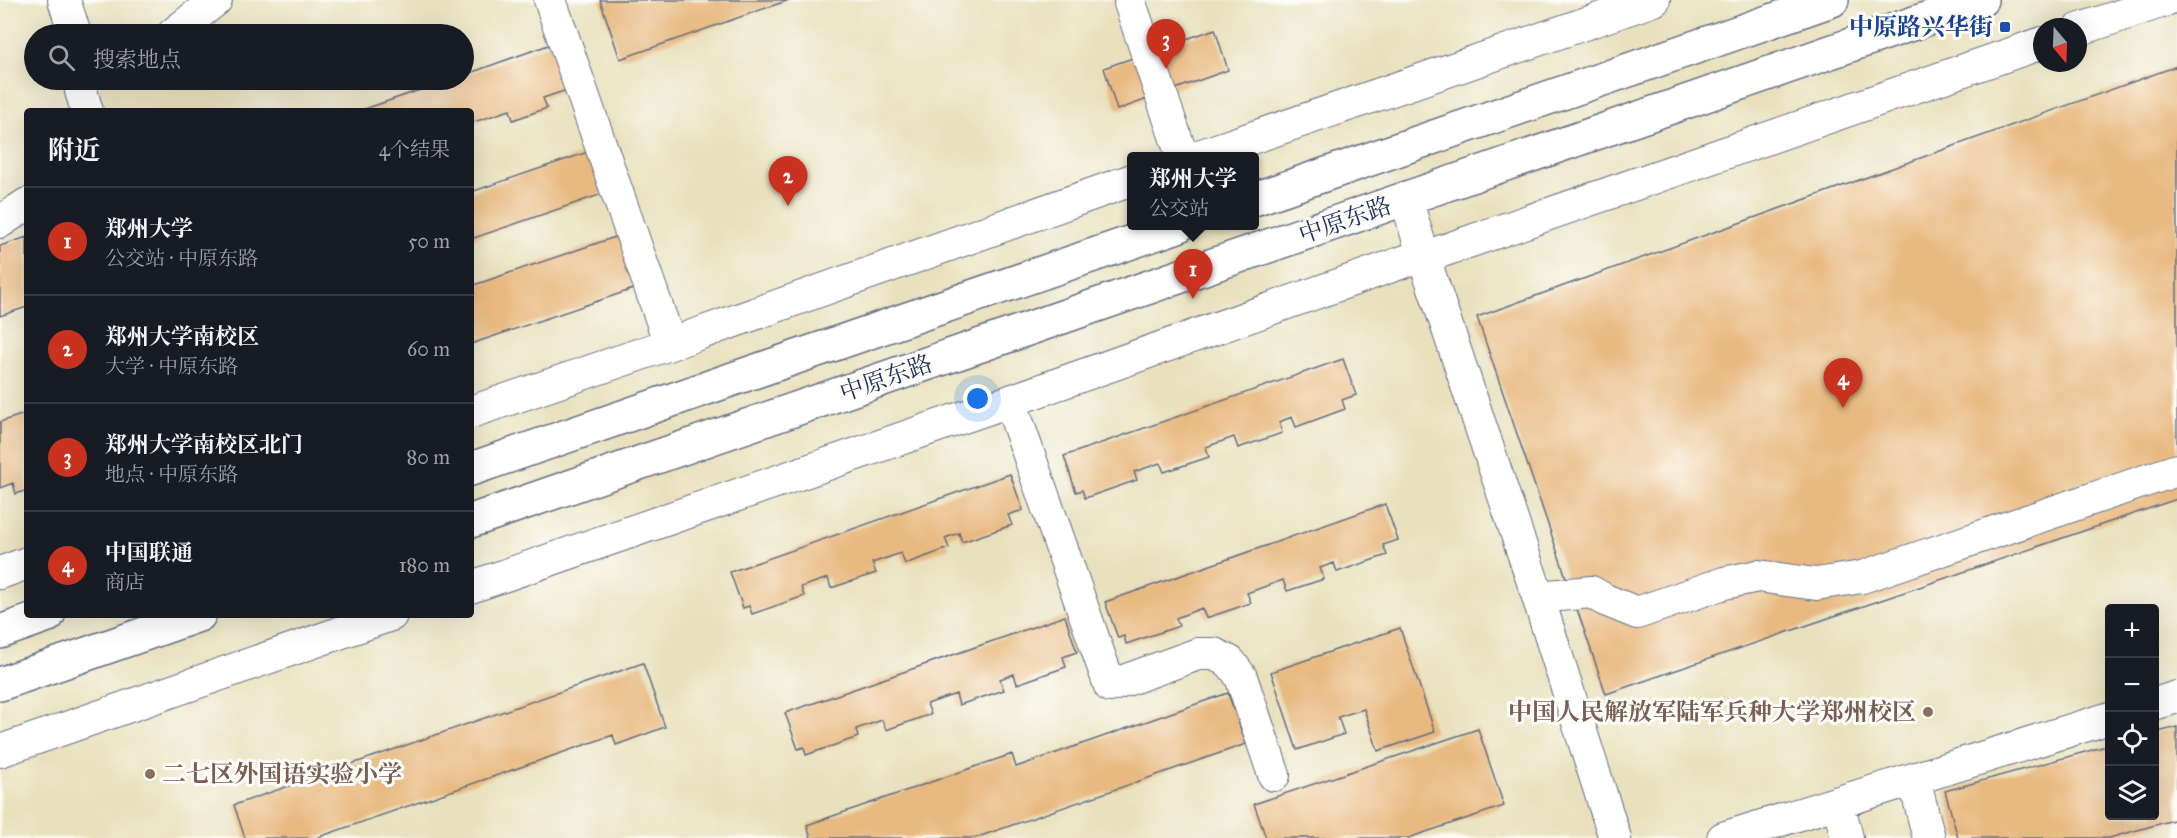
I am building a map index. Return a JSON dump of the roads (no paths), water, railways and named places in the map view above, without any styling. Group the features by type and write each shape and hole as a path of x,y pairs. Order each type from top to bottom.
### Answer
{"main road":[{"name":"中原东路","path":"1259,197 1832,0"},
{"name":"中原东路","path":"474,520 1981,0"},
{"name":"中原东路","path":"474,468 1164,230"},
{"path":"0,632 40,618"},
{"path":"0,684 190,618"}],"street":[{"path":"64,0 72,24"},
{"path":"186,24 216,0"},
{"path":"550,0 670,344"},
{"path":"1211,152 1654,0"},
{"path":"2087,27 2166,0"},
{"path":"1128,1 1181,152"},
{"path":"474,586 1010,401 1423,255 1425,257 2033,46"},
{"path":"474,411 670,344 1127,181"},
{"path":"1406,198 1615,838"},
{"path":"0,222 24,206"},
{"path":"1010,401 1110,686 1198,654 1214,654 1230,662 1241,677 1274,775"},
{"path":"1538,597 1591,592 1637,613 1724,583 1758,576 1816,584 1862,577 2177,470"},
{"path":"0,573 24,564"},
{"path":"0,750 382,618"},
{"path":"2159,702 2177,697"},
{"path":"1723,838 2105,719"},
{"path":"1914,779 1929,838"},
{"path":"1838,802 1847,838"}],"place":[{"name":"中原路兴华街","path":"2005,27"},
{"name":"郑州大学南校区北门","path":"1166,69"},
{"name":"郑州大学南校区","path":"788,206"},
{"name":"郑州大学","path":"1193,299"},
{"name":"中国联通","path":"1843,408"},
{"name":"中国人民解放军陆军兵种大学郑州校区","path":"1928,712"},
{"name":"二七区外国语实验小学","path":"150,774"}]}
